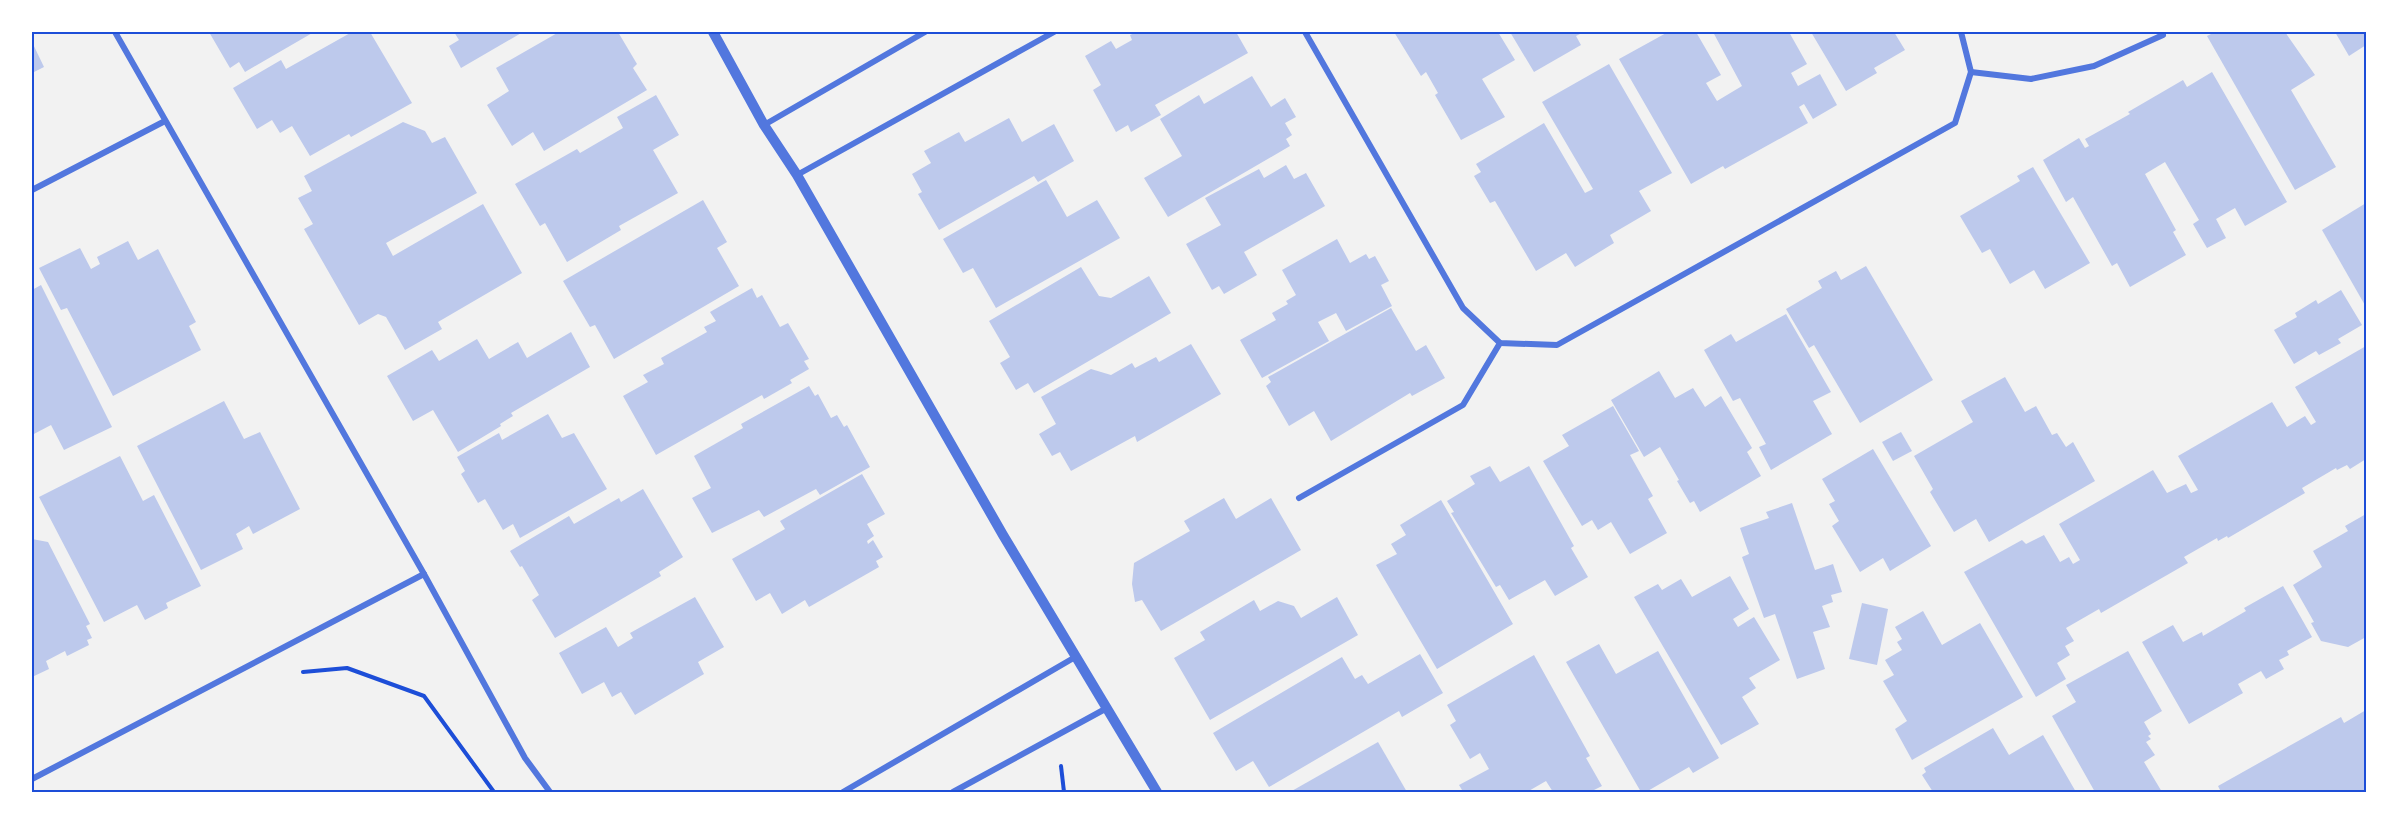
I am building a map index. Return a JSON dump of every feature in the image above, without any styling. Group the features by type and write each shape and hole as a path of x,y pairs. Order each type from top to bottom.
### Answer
{"street":[{"path":"115,32 424,574 525,758 550,792"},
{"path":"713,32 764,125 797,175 998,524 1157,792"},
{"path":"764,125 925,32"},
{"path":"797,175 1054,32"},
{"path":"1305,32 1463,308 1500,343 1557,345 1955,123 1971,72 1961,32"},
{"path":"1971,72 2031,79 2094,66 2163,35"},
{"path":"32,190 165,121"},
{"path":"1299,498 1463,405 1500,343"},
{"path":"32,779 424,574"},
{"path":"843,792 1077,656"},
{"path":"953,792 1108,708"}],"path":[{"path":"300,672 347,668 424,696 495,792"}],"building":[{"path":"209,32 314,32 245,72 239,62 230,68"},
{"path":"352,32 370,32 412,103 351,137 349,134 310,156 292,126 280,133 272,120 257,129 233,88 281,60 286,69"},
{"path":"454,32 523,32 461,68 449,46 459,40"},
{"path":"559,32 618,32 637,64 633,68 647,90 544,151 533,132 512,146 487,105 509,91 496,68"},
{"path":"1137,32 1236,32 1248,53 1155,105 1161,115 1131,132 1128,125 1116,132 1093,90 1101,85 1085,56 1111,41 1116,49 1132,40 1130,35"},
{"path":"1394,32 1498,32 1515,60 1482,79 1505,117 1461,140 1435,95 1438,93 1426,72 1421,76"},
{"path":"1510,32 1584,32 1576,36 1581,45 1534,72"},
{"path":"1668,32 1696,32 1721,75 1706,83 1717,101 1742,86 1713,32 1789,32 1807,64 1791,73 1798,86 1820,74 1837,105 1813,119 1804,104 1799,107 1808,123 1725,169 1723,166 1691,184 1619,59"},
{"path":"1811,32 1894,32 1905,50 1874,68 1877,73 1846,91"},
{"path":"2215,32 2285,32 2315,75 2291,90 2336,167 2295,190 2207,36"},
{"path":"2335,32 2366,32 2366,45 2349,56"},
{"path":"32,42 44,67 32,73"},
{"path":"1609,64 1672,173 1639,191 1651,211 1610,235 1614,243 1575,267 1566,253 1536,271 1495,201 1490,203 1474,176 1481,172 1476,164 1544,123 1585,193 1593,189 1542,102"},
{"path":"2212,72 2287,202 2245,226 2235,208 2216,219 2226,238 2207,248 2193,224 2199,220 2165,162 2145,174 2176,230 2173,232 2186,255 2130,287 2117,263 2112,266 2073,197 2066,202 2043,160 2079,138 2085,148 2089,146 2085,139 2130,114 2128,112 2183,80 2187,87"},
{"path":"1252,76 1271,107 1285,98 1296,117 1285,123 1292,135 1286,139 1290,146 1168,217 1144,178 1182,156 1160,119 1199,95 1204,104"},
{"path":"656,95 679,135 653,150 678,193 619,226 621,230 567,262 545,223 540,226 515,184 577,149 580,153 623,128 617,117"},
{"path":"1009,118 1022,142 1054,124 1074,161 1038,182 1034,176 939,230 918,194 922,192 912,174 931,163 924,151 959,132 965,142"},
{"path":"403,122 425,131 432,143 445,137 477,193 386,243 393,256 483,204 522,273 438,322 442,329 405,350 386,317 378,314 359,325 304,229 313,224 298,198 312,191 304,176"},
{"path":"1286,165 1294,179 1306,173 1325,206 1244,252 1257,275 1224,294 1219,286 1212,290 1186,244 1221,225 1205,198 1259,169 1264,178"},
{"path":"2033,167 2090,263 2045,289 2034,270 2010,284 1990,249 1982,253 1960,216 2020,181 2017,176"},
{"path":"1046,180 1067,217 1097,200 1120,238 996,308 973,268 963,273 943,239"},
{"path":"703,200 727,242 717,248 739,286 614,359 595,325 590,327 563,281"},
{"path":"2366,203 2366,307 2322,230"},
{"path":"1337,239 1350,263 1366,254 1369,259 1375,256 1389,281 1381,285 1392,306 1346,331 1336,313 1318,322 1329,341 1262,378 1240,340 1276,320 1272,313 1288,304 1286,301 1296,295 1282,270"},
{"path":"128,241 138,260 158,249 196,322 189,326 201,350 113,396 67,308 61,310 39,268 80,248 91,269 100,264 97,257"},
{"path":"1866,266 1933,380 1860,423 1814,345 1809,348 1786,309 1822,288 1818,281 1836,271 1841,280"},
{"path":"1081,267 1099,296 1111,298 1149,276 1171,313 1034,393 1028,383 1016,390 1000,363 1010,357 989,321"},
{"path":"41,285 112,427 64,450 51,425 32,435 32,290"},
{"path":"752,288 757,298 762,295 780,327 788,323 809,359 804,361 809,369 790,380 792,383 764,399 762,395 656,455 623,396 648,382 643,375 664,364 661,358 707,332 704,327 716,321 710,312"},
{"path":"2341,290 2362,325 2338,339 2341,343 2319,355 2316,351 2294,364 2274,330 2297,317 2295,313 2316,300 2318,304"},
{"path":"1391,308 1416,351 1426,345 1445,378 1412,396 1410,393 1331,441 1314,411 1289,426 1266,386 1271,382 1268,377"},
{"path":"1786,314 1831,392 1813,401 1832,434 1771,470 1759,447 1766,444 1740,398 1733,401 1704,350 1731,334 1736,342"},
{"path":"571,332 590,367 511,413 513,416 500,424 501,426 458,452 433,410 413,421 387,376 432,350 439,361 477,339 489,359 518,342 527,358"},
{"path":"1191,344 1221,394 1137,442 1135,436 1071,471 1060,452 1052,456 1039,434 1056,424 1041,397 1091,369 1111,375 1132,363 1135,368 1156,357 1159,362"},
{"path":"2366,346 2366,459 2350,469 2347,465 2337,470 2336,468 2302,488 2305,493 2228,538 2227,536 2218,541 2217,538 2184,557 2188,563 2101,613 2099,609 2066,628 2074,641 2065,646 2070,655 2057,663 2066,679 2036,697 1964,572 2022,540 2026,544 2044,535 2060,562 2069,557 2073,564 2080,560 2059,524 2153,470 2167,493 2186,484 2191,493 2198,490 2178,456 2272,402 2287,427 2305,416 2311,425 2316,422 2295,387"},
{"path":"1659,371 1675,398 1693,388 1705,407 1721,396 1752,448 1747,452 1761,476 1700,512 1694,501 1690,503 1660,447 1644,457 1611,400"},
{"path":"2005,377 2025,412 2036,406 2052,435 2057,433 2066,447 2073,442 2095,481 1989,542 1976,519 1954,532 1930,492 1933,489 1914,456 1973,422 1961,401"},
{"path":"809,386 815,396 818,394 831,418 837,415 844,427 847,425 870,467 820,495 816,489 764,517 759,510 712,533 692,498 711,488 694,456 743,428 741,424"},
{"path":"224,401 244,439 260,432 300,509 253,534 249,526 236,534 243,549 201,570 137,446"},
{"path":"1613,406 1639,451 1630,455 1653,496 1648,499 1667,533 1630,554 1611,522 1598,530 1592,520 1582,526 1543,461 1569,446 1562,435"},
{"path":"548,414 562,438 574,433 607,489 520,538 513,524 503,530 485,499 478,503 461,474 465,471 457,457 499,433 502,440"},
{"path":"1901,432 1912,451 1893,461 1882,442"},
{"path":"1873,449 1931,546 1890,571 1883,558 1860,572 1832,526 1839,521 1829,504 1835,501 1822,479"},
{"path":"120,456 143,501 154,495 201,586 166,603 168,608 145,620 137,605 104,622 39,497"},
{"path":"1490,466 1500,482 1529,466 1574,546 1571,548 1588,577 1555,596 1545,580 1509,600 1500,585 1496,587 1451,513 1454,512 1447,501 1475,484 1470,476"},
{"path":"862,474 885,514 867,524 874,536 867,541 868,544 873,540 883,557 876,561 879,567 809,607 805,600 782,614 770,593 756,601 732,559 785,529 780,521"},
{"path":"643,489 683,557 659,572 661,576 555,638 532,600 539,595 510,551 569,516 574,524 619,498 621,502"},
{"path":"1224,498 1236,519 1271,498 1301,550 1161,631 1142,600 1135,602 1132,584 1134,563 1190,531 1184,521"},
{"path":"1441,500 1513,624 1437,669 1376,565 1397,554 1391,544 1406,535 1400,525"},
{"path":"1792,503 1815,570 1833,564 1842,592 1831,595 1833,602 1822,606 1830,627 1813,632 1825,669 1797,679 1775,614 1764,618 1742,557 1749,554 1740,528 1769,518 1766,512"},
{"path":"2366,514 2366,637 2348,647 2321,641 2311,623 2314,622 2293,585 2322,567 2313,551 2348,531 2345,526"},
{"path":"32,539 48,542 90,624 86,626 92,638 87,640 89,645 67,656 65,651 46,661 49,669 32,677"},
{"path":"1730,576 1749,609 1733,619 1738,627 1754,617 1780,660 1749,678 1756,688 1742,697 1759,724 1721,745 1634,597 1658,584 1662,590 1681,579 1692,597"},
{"path":"2283,586 2312,637 2287,651 2289,655 2279,660 2284,669 2266,679 2261,671 2238,684 2243,693 2189,724 2142,642 2173,625 2183,642 2202,632 2203,636 2246,611 2244,608"},
{"path":"695,597 724,647 698,662 704,674 635,715 621,692 612,697 604,682 582,694 559,653 606,627 618,647 633,638 630,633"},
{"path":"1337,597 1358,635 1210,720 1174,658 1205,640 1200,632 1254,600 1260,611 1278,601 1294,606 1301,618"},
{"path":"1862,603 1888,609 1877,665 1849,659"},
{"path":"1923,611 1942,645 1980,623 2023,697 1912,760 1895,729 1907,721 1883,681 1894,675 1885,660 1902,650 1897,642 1902,639 1895,627"},
{"path":"1599,644 1616,674 1658,651 1719,758 1693,773 1689,767 1646,792 1641,792 1566,662"},
{"path":"2128,651 2162,711 2144,722 2151,734 2148,736 2151,739 2146,742 2155,755 2144,762 2162,792 2095,792 2052,716 2076,702 2066,685"},
{"path":"1420,654 1443,693 1402,717 1399,711 1269,787 1253,761 1236,771 1213,733 1342,657 1355,679 1362,675 1368,684"},
{"path":"1534,655 1590,756 1586,758 1602,786 1590,792 1553,792 1546,781 1527,792 1456,792 1462,790 1459,785 1489,769 1480,753 1470,759 1450,725 1456,721 1447,705"},
{"path":"2366,710 2366,792 2221,792 2218,786 2341,717 2344,723"},
{"path":"1993,728 2009,755 2043,735 2076,792 1933,792 1922,775 1926,772 1924,768"},
{"path":"1378,742 1407,792 1290,792"}]}
